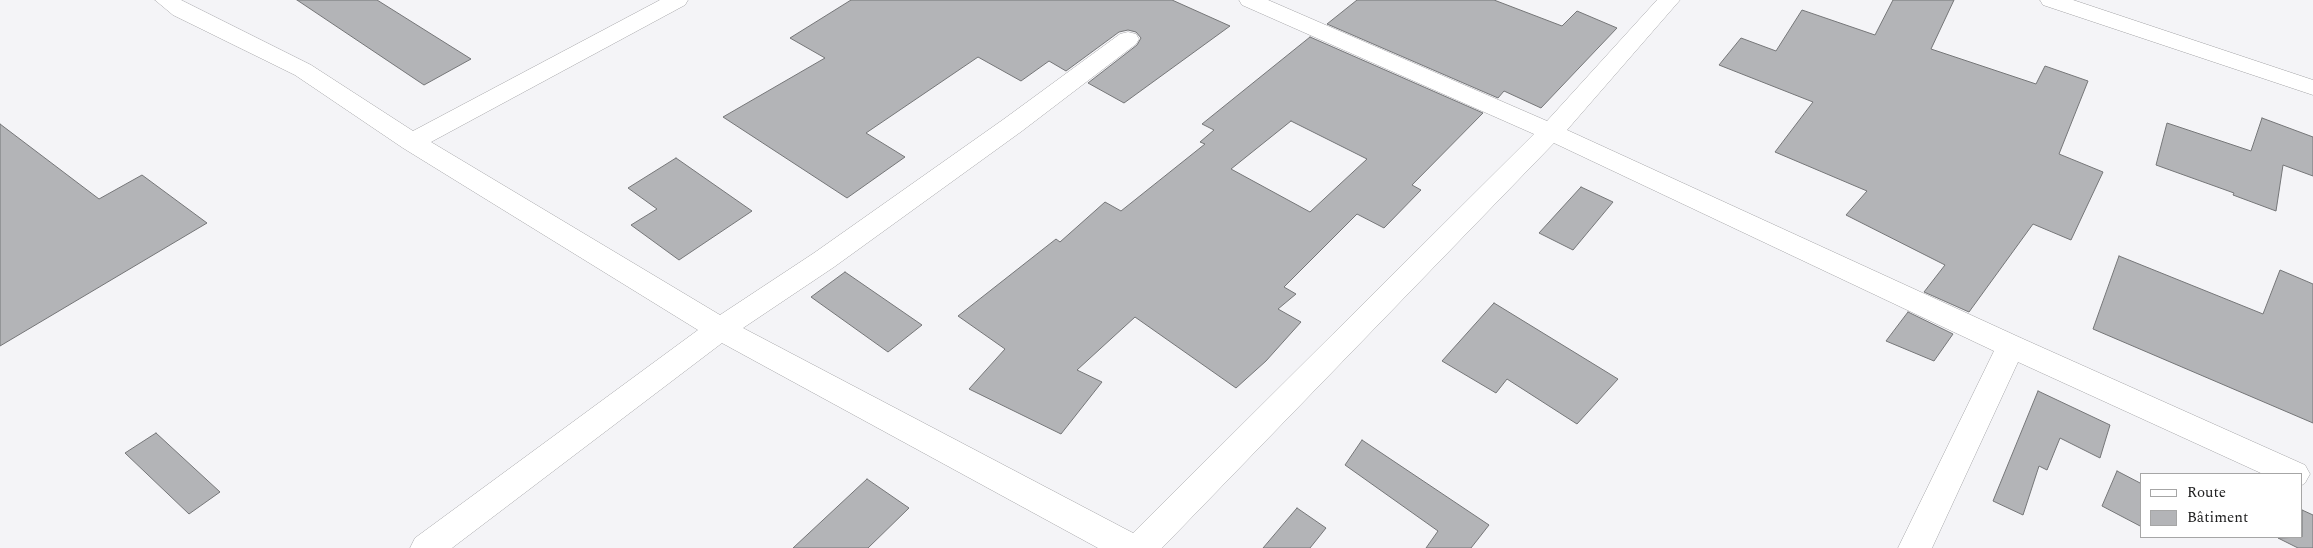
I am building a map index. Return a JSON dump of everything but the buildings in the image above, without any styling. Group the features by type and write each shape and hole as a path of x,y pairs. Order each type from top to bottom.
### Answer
{"street":[{"path":"174,5 208,0"},
{"path":"412,142 677,0"},
{"path":"1250,0 1551,132 2011,346 2292,473"},
{"path":"1140,548 1551,132 1669,0"},
{"path":"2051,0 2313,88"},
{"path":"174,5 303,70 412,142 720,328 1129,548"},
{"path":"427,548 720,328 824,260 1013,125 1128,39"},
{"path":"1915,548 2011,346"}]}
